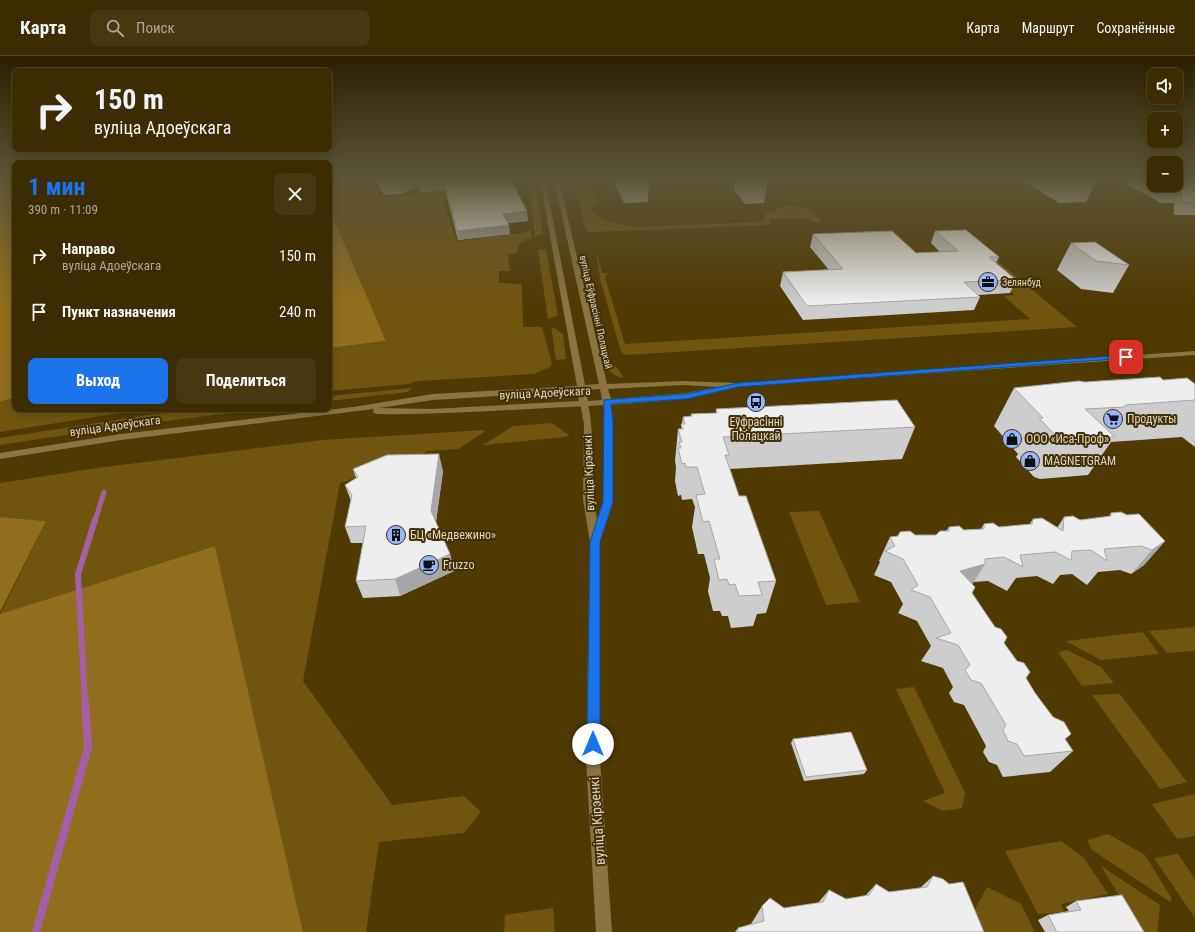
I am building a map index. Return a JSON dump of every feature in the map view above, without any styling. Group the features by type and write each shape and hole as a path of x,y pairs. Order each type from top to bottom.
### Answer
{"main road":[{"path":"550,221 584,403"},
{"name":"вуліца Еўфрасінні Полацкай","path":"566,221 607,402"},
{"name":"вуліца Адоеўскага","path":"0,456 121,437 353,410 433,397 604,386 683,383 738,385 1195,353"},
{"name":"вуліца Адоеўскага","path":"353,410 432,412 607,402 686,396 738,385"},
{"name":"вуліца Кірэенкі","path":"595,542 608,502 609,423 607,402"},
{"name":"вуліца Кірэенкі","path":"584,403 588,424 588,499 595,542 593,759 604,932"}],"shaded area":[{"path":"0,221 12,221 12,398 0,402"},
{"path":"332,221 335,221 386,341 332,348"},
{"path":"335,221 450,221 457,241 523,233 531,229 531,238 521,243 518,247 517,253 508,254 510,271 499,271 499,283 522,284 523,327 542,327 552,364 550,367 534,374 419,381 409,384 332,391 332,348 386,341"},
{"path":"533,221 541,221 543,233 535,237"},
{"path":"583,221 610,221 637,227 762,221 770,221 771,225 591,232 586,231"},
{"path":"811,221 821,222 812,222"},
{"path":"977,244 1077,327 626,355 621,352 600,279 596,249 602,273 608,273 605,277 625,344 1030,319 1004,296 1015,295 987,271"},
{"path":"538,250 546,250 558,315 548,319"},
{"path":"551,326 563,334 566,359 556,360"},
{"path":"604,362 616,367 620,371 623,378 611,373"},
{"path":"411,388 408,392 332,401 332,396"},
{"path":"12,398 12,412 126,412 0,432 0,402"},
{"path":"177,412 238,412 119,427 0,445 0,438 148,415"},
{"path":"552,423 569,435 565,437 483,445 513,426"},
{"path":"484,430 484,432 458,449 427,451 421,455 340,483 303,681 392,805 464,796 481,812 464,833 379,842 366,932 303,932 215,546 0,614 46,521 0,517 0,483 104,467 322,440"},
{"path":"819,511 860,602 826,605 789,512"},
{"path":"0,517 46,521 0,612"},
{"path":"215,546 303,932 0,932 0,614"},
{"path":"1195,627 1195,651 1167,653 1149,631"},
{"path":"1143,632 1159,654 1101,660 1066,641"},
{"path":"1067,650 1101,667 1114,683 1082,686 1058,652"},
{"path":"914,687 965,793 962,808 943,811 923,801 945,793 896,689"},
{"path":"1120,694 1187,782 1160,789 1092,695"},
{"path":"1195,794 1195,836 1177,839 1152,804"},
{"path":"1108,834 1145,855 1172,899 1170,902 1092,850 1087,840"},
{"path":"1061,841 1084,858 1108,894 1061,904 1064,912 1038,914 1005,851"},
{"path":"1178,854 1195,879 1195,918 1154,858"},
{"path":"1101,866 1160,905 1157,932 1141,932"},
{"path":"987,887 1021,904 1035,932 985,932 974,911"},
{"path":"553,908 555,932 504,932 505,915"}],"building":[{"path":"454,221 507,221 509,225 457,231"},
{"path":"966,230 999,257 989,257 1016,280 964,282 980,297 807,306 783,272 843,269 813,234 892,231 916,253 958,251 935,231"},
{"path":"1095,242 1129,265 1096,261 1071,243"},
{"path":"1160,377 1163,380 1187,378 1195,384 1195,400 1085,409 1115,437 1064,440 1058,438 1039,418 1043,418 1014,388 1079,381 1085,382"},
{"path":"897,400 915,427 723,437 729,455 725,455 739,496 746,496 776,581 758,582 762,595 739,596 735,584 729,585 727,579 719,580 714,559 720,559 709,521 703,522 696,495 705,494 697,467 686,467 685,463 682,464 678,448 681,448 679,442 682,442 678,429 683,429 681,424 685,424 683,417 692,416 691,414 717,413 716,409"},
{"name":"БЦ «Медвежино»","path":"439,454 431,511 450,554 395,579 356,581 366,526 345,527 352,495 345,485 358,477 353,469 387,455"},
{"path":"1121,512 1127,515 1139,514 1165,541 1152,550 1141,546 1104,549 1107,561 1091,550 1072,551 1071,560 1055,552 1020,555 1023,567 1004,557 985,559 985,564 960,571 975,587 972,593 995,627 1001,629 1007,637 1004,643 1017,661 1024,663 1030,672 1026,678 1035,693 1053,717 1064,722 1071,734 1065,739 1073,751 1024,756 1017,744 1008,741 1003,730 1006,725 981,683 971,680 965,670 970,665 958,645 936,638 951,633 930,597 911,590 918,585 903,559 885,551 895,546 890,537 898,536 900,532 910,531 915,535 936,535 940,531 949,531 949,527 959,526 964,530 984,529 984,524 993,523 999,527 1032,524 1033,519 1042,518 1063,531 1064,517 1073,516 1080,520 1111,516 1111,513"},
{"path":"851,732 867,770 806,777 793,739"},
{"path":"933,876 943,879 949,884 963,882 984,932 738,932 738,928 764,921 762,906 770,898 784,908 823,902 829,890 846,899 869,895 876,884 889,892 927,887"},
{"path":"1122,895 1144,932 1057,932 1048,915 1081,910 1076,901"}],"waterway":[{"path":"95,521 104,492"},
{"path":"85,702 78,574 95,520"},
{"path":"36,932 88,747 85,701"}],"place":[{"name":"Зелянбуд","path":"988,282"},
{"name":"Еўфрасінні Полацкай","path":"756,402"},
{"name":"Продукты","path":"1113,419"},
{"name":"ООО «Иса-Проф»","path":"1012,439"},
{"name":"MAGNETGRAM","path":"1030,461"},
{"name":"БЦ «Медвежино»","path":"396,535"},
{"name":"Fruzzo","path":"429,565"}],"route":[{"path":"593,744 595,542 608,502 609,423 607,402 686,396 738,385 1126,357"}]}
